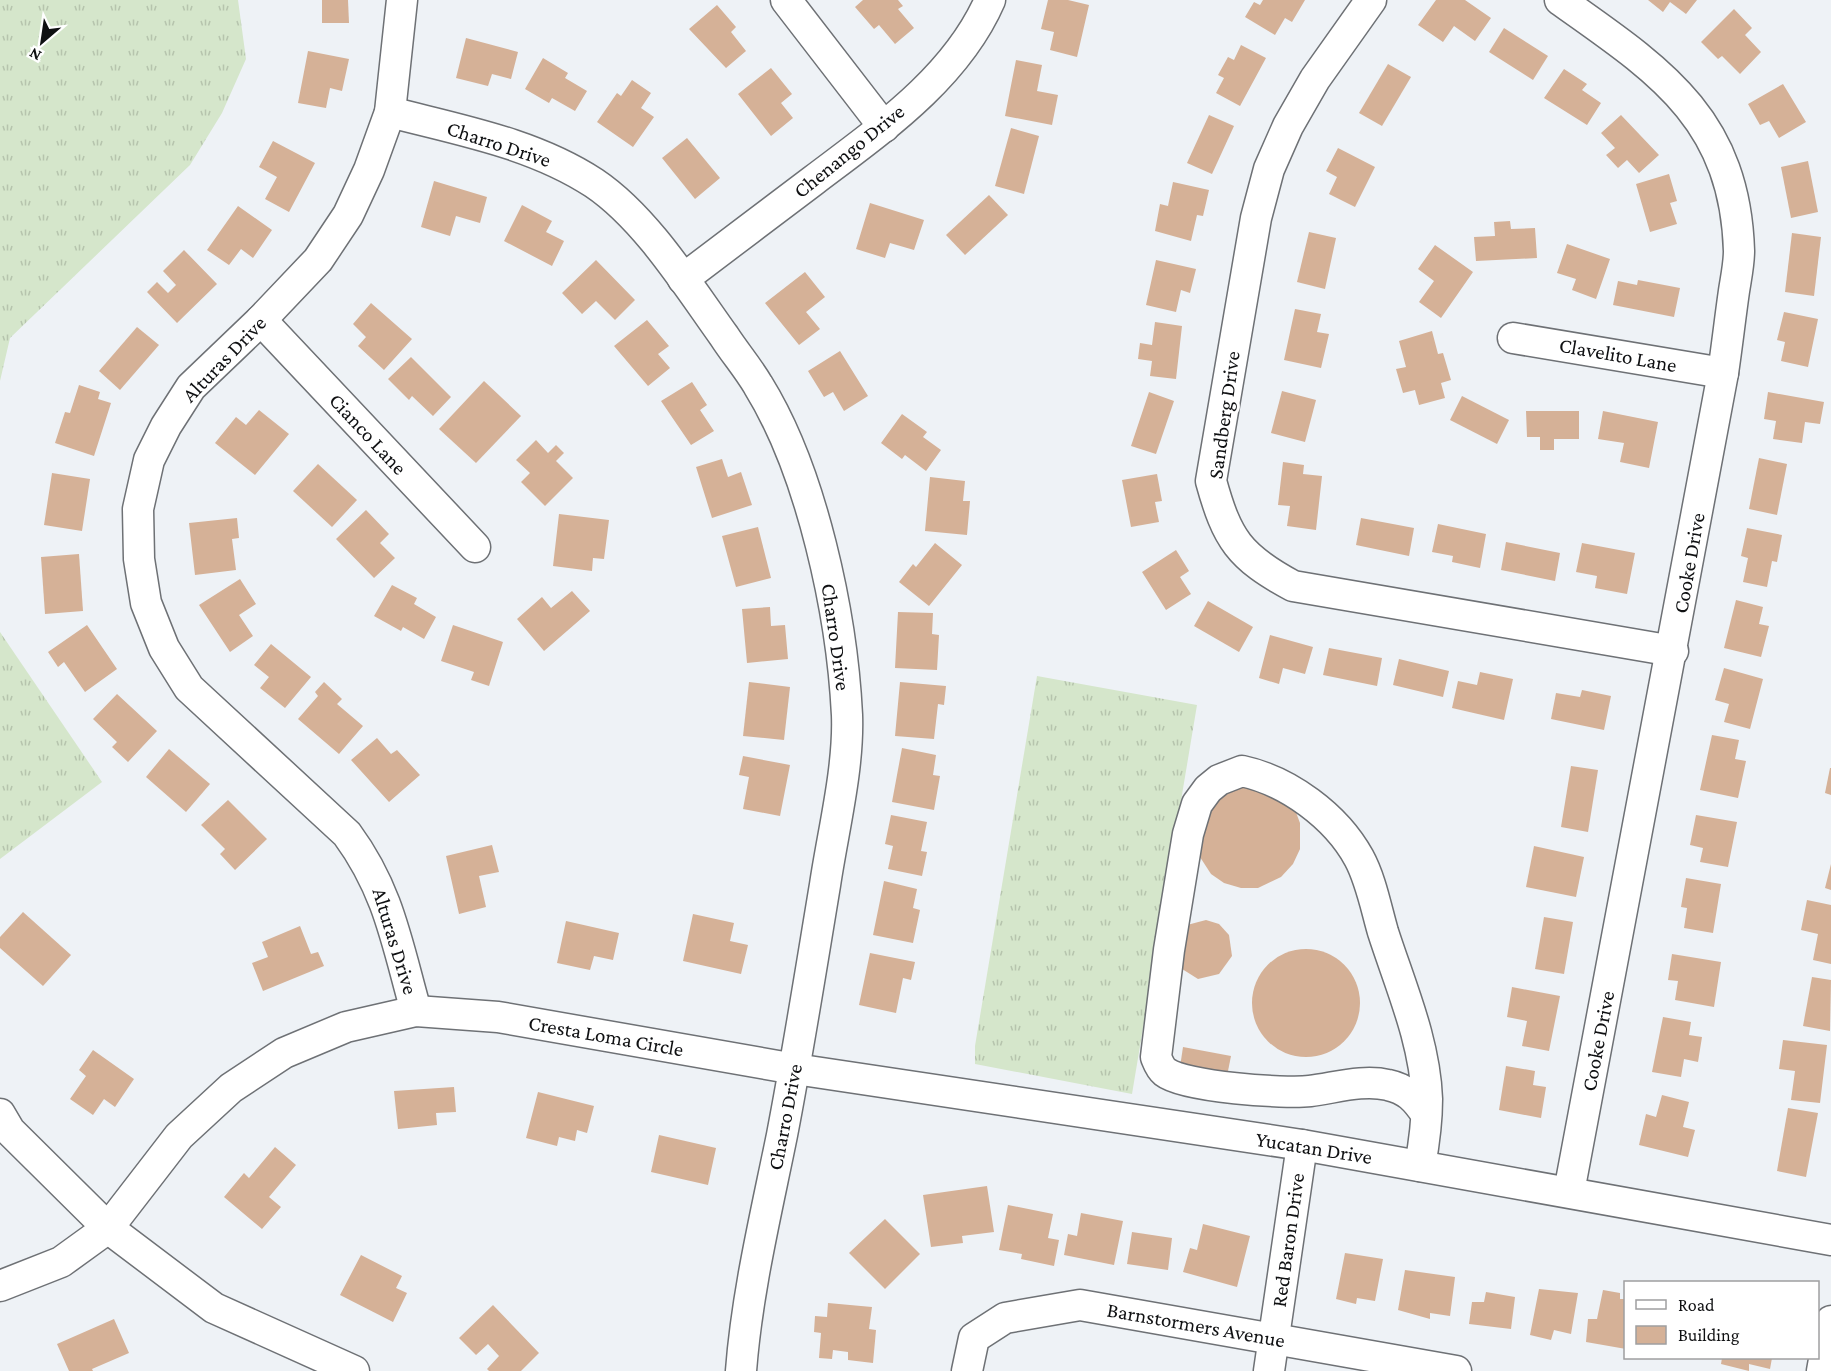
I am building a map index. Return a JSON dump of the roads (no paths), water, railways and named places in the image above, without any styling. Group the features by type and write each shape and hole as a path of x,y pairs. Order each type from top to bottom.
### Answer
{"street":[{"name":"Alturas Drive","path":"402,0 390,112 369,170 348,215 318,260 261,320 191,387 166,426 149,460 138,509 139,559 146,603 164,648 189,688 347,834 368,862 385,898 416,1011"},
{"path":"786,0 884,127"},
{"name":"Chenango Drive","path":"683,279 884,127 957,57 982,20 990,0"},
{"name":"Sandberg Drive","path":"1371,0 1315,79 1288,126 1269,169 1256,218 1211,480 1220,515 1236,546 1260,568 1293,586 1673,651"},
{"name":"Cooke Drive","path":"1560,0 1642,58 1682,96 1713,139 1733,192 1739,253 1723,373 1673,651 1569,1192"},
{"name":"Charro Drive","path":"390,112 519,147 549,158 596,184 634,218 683,279 759,387 792,455 816,529 836,613 847,718 842,770 795,1069 745,1325 741,1371"},
{"name":"Cianco Lane","path":"261,320 475,547"},
{"name":"Clavelito Lane","path":"1514,338 1723,373"},
{"path":"1420,1166 1426,1114 1419,1044 1360,859 1336,828 1320,812 1280,783 1242,771 1219,780 1197,804 1188,834 1168,950 1156,1057 1160,1066 1166,1072 1186,1081 1273,1092 1309,1091 1378,1083 1405,1090 1416,1099 1426,1114"},
{"name":"Cresta Loma Circle","path":"0,1286 61,1262 108,1228 179,1136 231,1088 284,1053 346,1027 416,1011 498,1017 795,1069"},
{"name":"Yucatan Drive","path":"795,1069 1302,1145 1831,1240"},
{"path":"0,1114 10,1131 108,1228 214,1308 354,1371"},
{"name":"Red Baron Drive","path":"1269,1371 1302,1145"},
{"name":"Barnstormers Avenue","path":"967,1371 974,1338 1005,1318 1080,1305 1456,1371"},
{"path":"1822,1371 1831,1321"}]}
